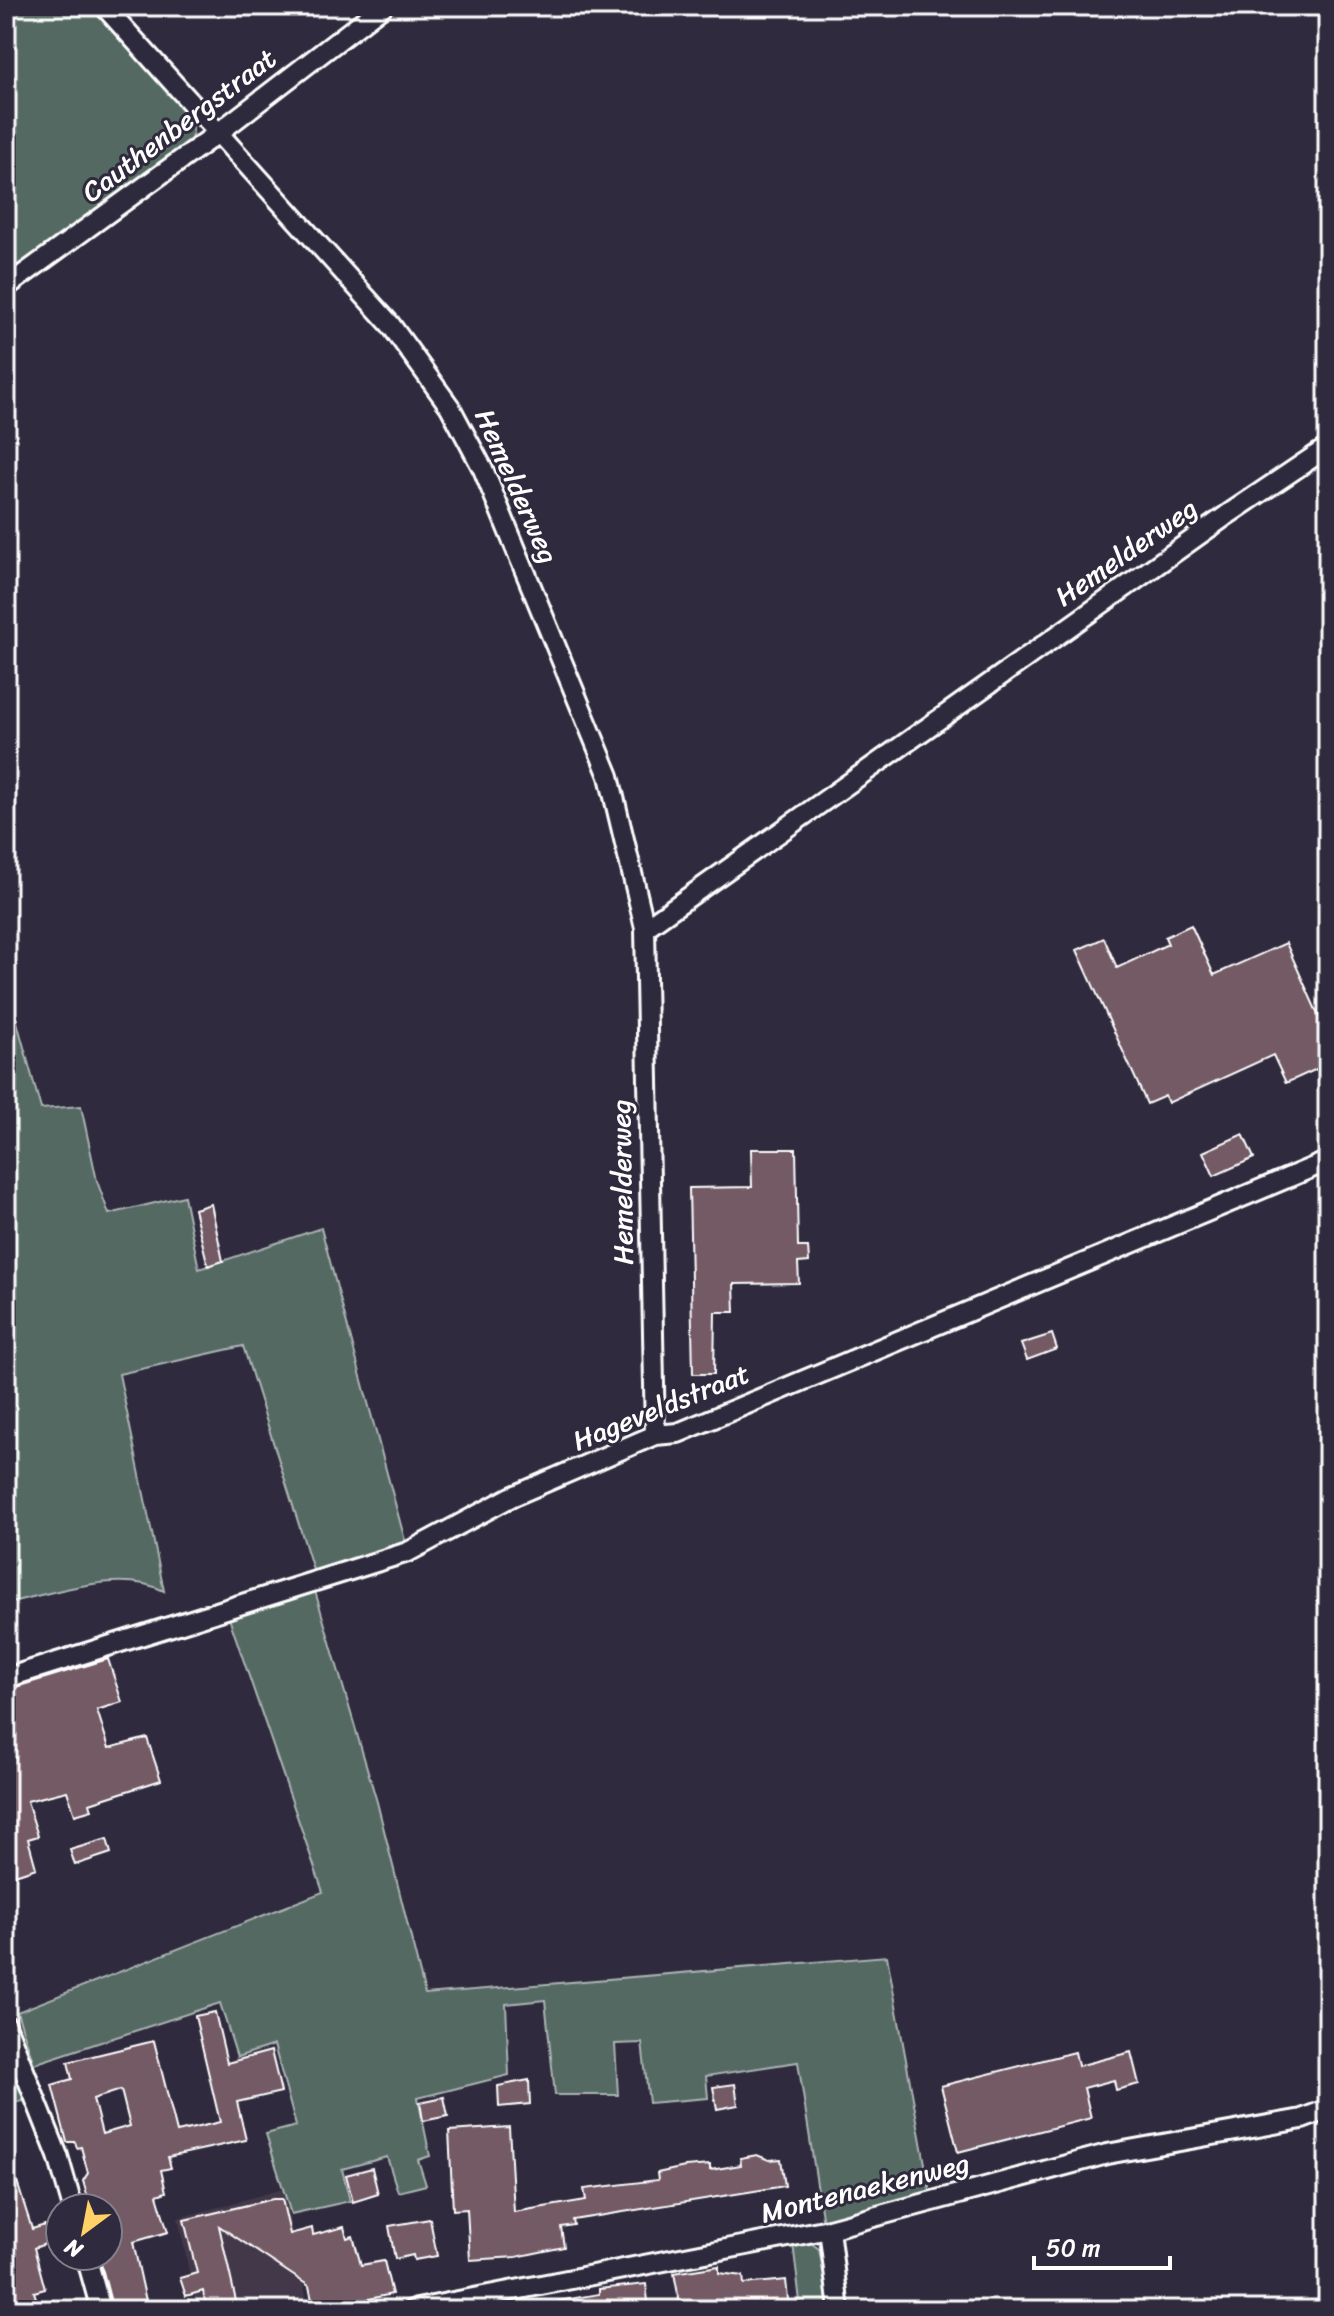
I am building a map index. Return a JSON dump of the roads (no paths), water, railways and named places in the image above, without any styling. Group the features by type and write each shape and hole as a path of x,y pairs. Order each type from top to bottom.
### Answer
{"street":[{"name":"Hemelderweg","path":"104,6 390,324 450,407 483,469 609,776 645,928 655,1435"},
{"name":"Cauthenbergstraat","path":"6,287 218,133 383,6"},
{"name":"Hemelderweg","path":"645,928 1227,515 1328,447"},
{"name":"Hageveldstraat","path":"6,1678 408,1552 511,1497 655,1435 678,1433 1328,1161"},
{"path":"6,2025 58,2156 68,2192"},
{"name":"Montenaekenweg","path":"412,2310 829,2229 1107,2154 1302,2119 1328,2109"},
{"path":"829,2229 839,2310"},
{"path":"90,2272 101,2310"}]}
